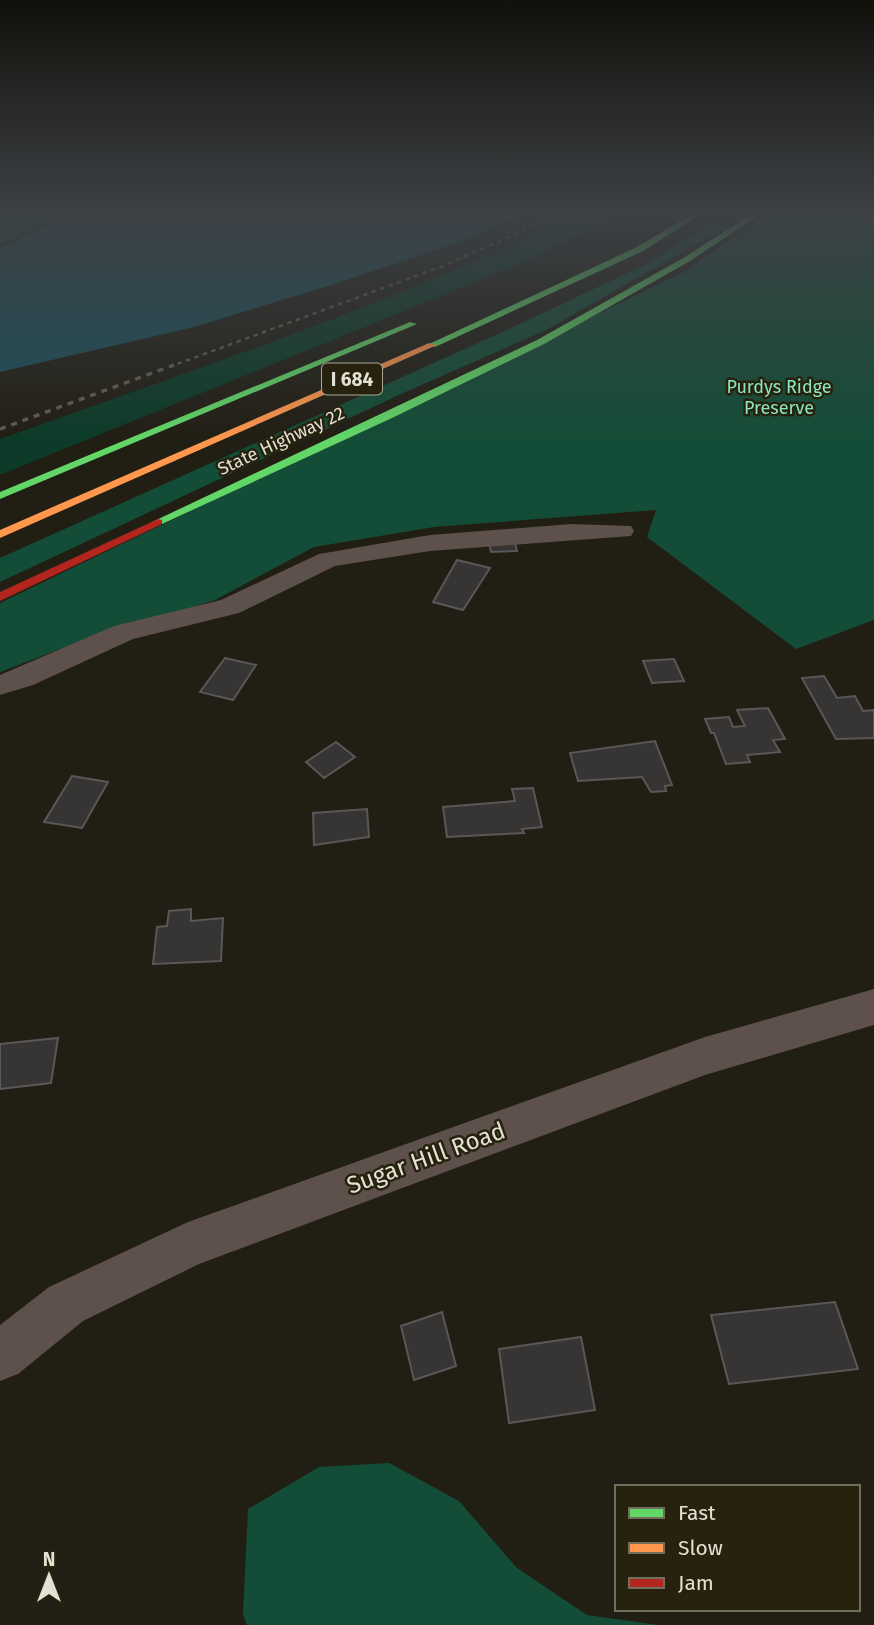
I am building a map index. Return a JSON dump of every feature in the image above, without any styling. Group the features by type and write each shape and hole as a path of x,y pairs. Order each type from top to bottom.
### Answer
{"main road":[{"name":"I 684","path":"0,534 559,289"},
{"name":"State Highway 22","path":"0,597 554,335 638,289"},
{"name":"I 684","path":"0,496 427,318"}],"street":[{"path":"0,685 23,678 124,632 229,607 328,559 430,543 571,531 622,531"},
{"name":"Sugar Hill Road","path":"0,1356 66,1304 188,1245 705,1056 874,1007"}],"green space":[{"path":"409,289 459,289 0,475 0,439"},
{"path":"594,289 618,289 546,330 401,394 0,582 0,558"},
{"name":"Purdys Ridge Preserve","path":"649,289 874,289 874,620 796,649 647,537 656,510 434,527 314,547 215,600 63,648 0,672 0,603"},
{"path":"389,1463 459,1501 517,1568 587,1615 659,1625 247,1625 243,1615 248,1509 319,1467"}],"water":[{"path":"0,289 319,289 190,328 0,372"}],"building":[{"path":"513,535 517,551 491,552 488,537"},
{"path":"457,560 490,568 463,610 433,602"},
{"path":"225,658 256,665 233,700 200,692"},
{"path":"674,659 684,681 652,683 643,661"},
{"path":"824,676 837,698 855,696 863,711 874,710 874,738 836,739 802,678"},
{"path":"768,708 785,739 773,740 780,752 747,755 750,762 726,764 714,733 711,733 705,719 729,717 733,727 745,726 737,710"},
{"path":"655,741 672,785 665,786 666,791 651,792 642,777 578,781 570,753"},
{"path":"336,742 355,757 324,778 306,762"},
{"path":"72,776 108,782 82,828 44,822"},
{"path":"533,788 542,827 522,829 524,833 447,837 443,807 515,801 512,789"},
{"path":"367,809 369,837 314,845 313,813"},
{"path":"191,909 191,921 223,918 221,961 153,964 157,927 167,926 169,911"},
{"path":"58,1038 51,1083 0,1089 0,1044"},
{"path":"835,1302 858,1369 729,1384 711,1315"},
{"path":"442,1312 456,1366 414,1380 401,1326"},
{"path":"581,1337 595,1410 509,1423 499,1349"}],"railway":[{"path":"169,367 381,289"},
{"path":"0,429 174,365"}],"traffic: fast":[{"path":"432,345 554,289"},
{"path":"158,522 465,380 637,289"},
{"path":"0,496 413,324"}],"traffic: slow":[{"path":"0,534 432,345"}],"traffic: jam":[{"path":"0,597 158,522"}]}
